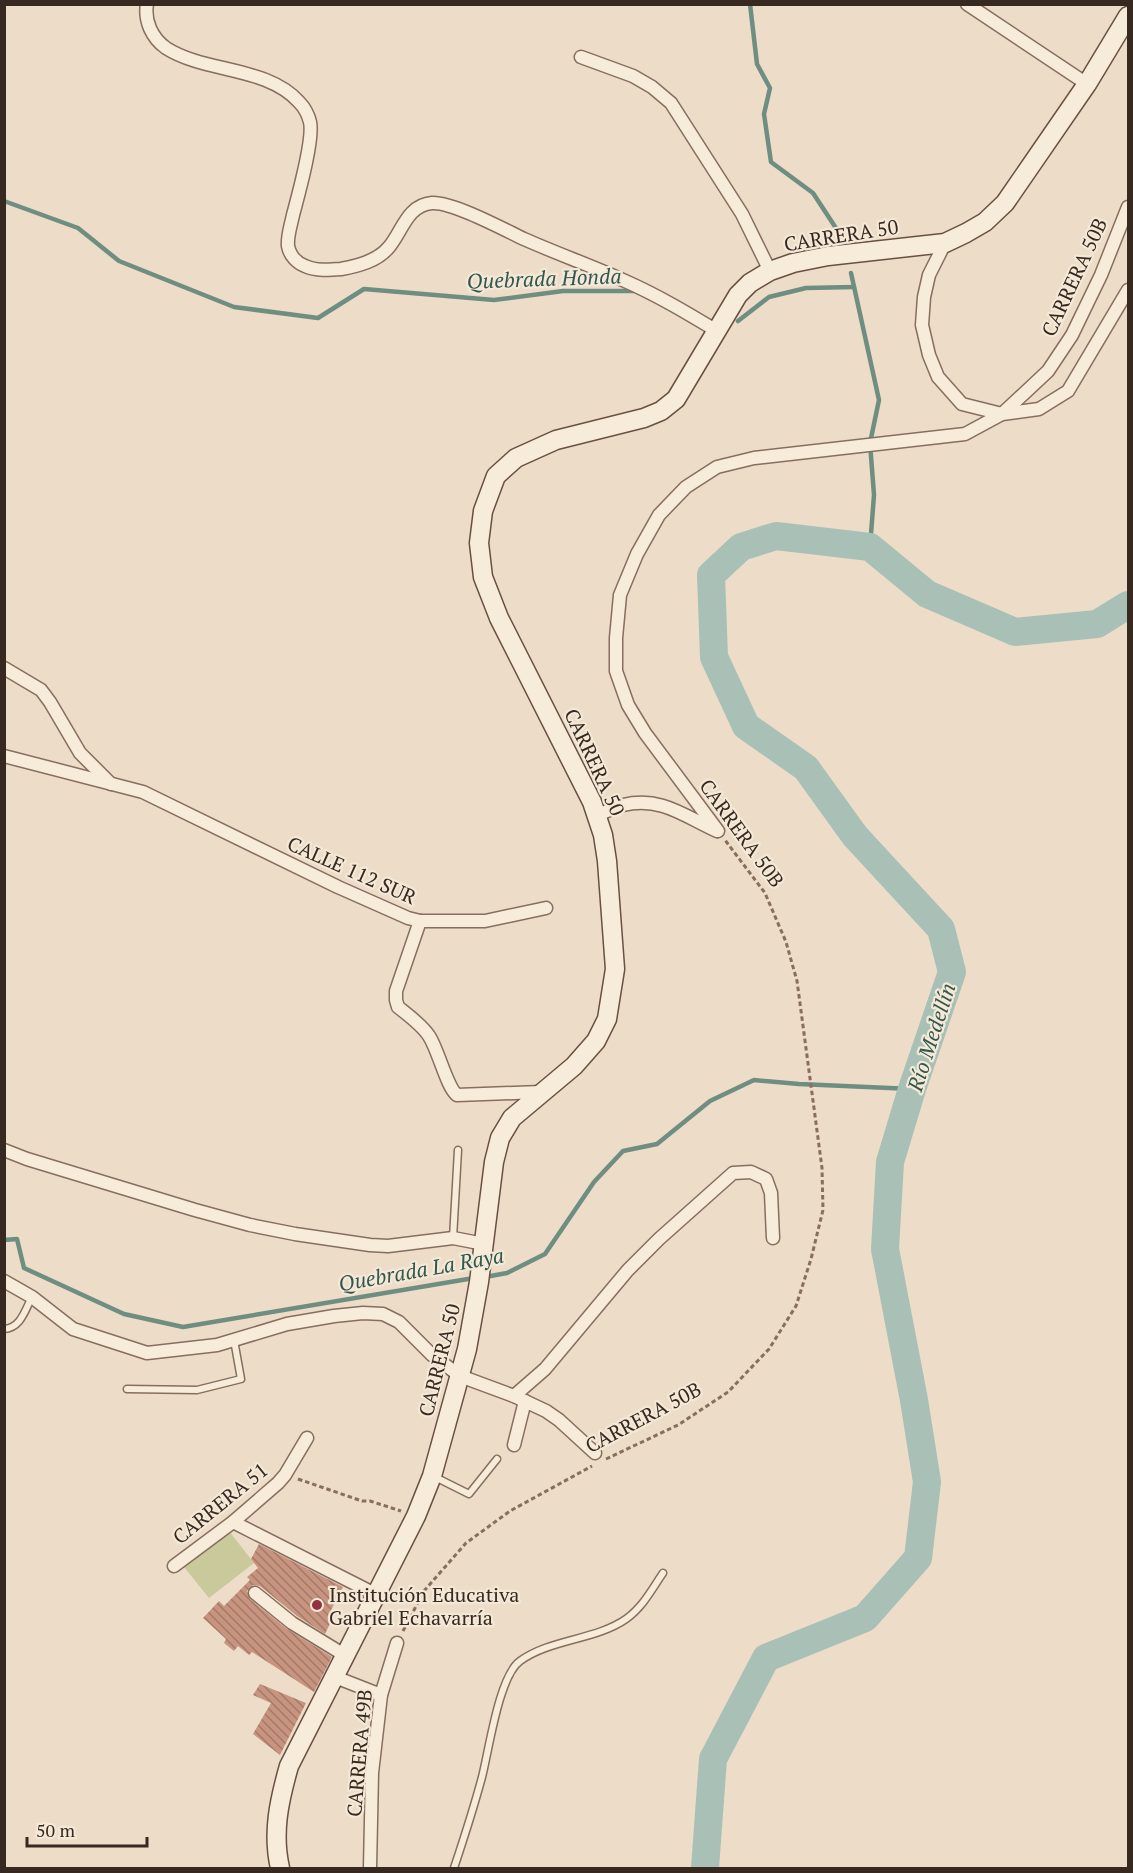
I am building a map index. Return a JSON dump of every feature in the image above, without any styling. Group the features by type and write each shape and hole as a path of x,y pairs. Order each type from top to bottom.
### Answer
{"main road":[{"name":"CARRERA 50","path":"281,1868 276,1849 276,1827 289,1766 416,1516 432,1476 467,1349 480,1277 494,1162 500,1138 512,1118 574,1066 596,1041 607,1019 615,969 607,861 597,816 499,618 483,577 479,543 483,511 496,476 516,458 556,440 644,418 661,411 676,399 738,295 750,283 770,271 793,263 828,256 945,243 985,222 1005,203 1087,84 1128,16"}],"street":[{"path":"147,4 147,21 153,34 165,47 187,58 278,86 294,96 304,108 310,122 310,136 288,246 293,258 300,264 308,268 327,270 366,263 389,247 405,222 419,207 430,203 443,204 626,281 717,331"},
{"path":"967,4 1087,84"},
{"path":"582,57 633,76 652,87 671,103 742,214 770,271"},
{"name":"CARRERA 50B","path":"718,831 645,734 628,705 616,671 616,638 621,595 636,554 659,515 686,488 717,467 753,458 965,434 1002,414 1048,371 1072,335 1101,275 1128,207"},
{"path":"945,243 929,275 924,297 922,325 929,356 938,377 962,404 1002,414 1039,409 1068,391 1128,290"},
{"path":"4,668 40,690 50,702 80,753 111,784"},
{"name":"CALLE 112 SUR","path":"4,756 142,792 338,887 408,918 420,921 396,992 396,1000 398,1007 429,1034 442,1062 451,1090 457,1095 541,1092"},
{"path":"597,816 622,805 649,802 663,805 718,831"},
{"path":"420,921 485,921 546,908"},
{"path":"4,1150 195,1210 295,1234 388,1246 453,1238 484,1244"},
{"path":"514,1445 519,1398 628,1270 733,1173 751,1172 766,1179 771,1193 772,1238"},
{"path":"4,1281 32,1297 73,1329 147,1353 217,1345 287,1324 353,1314 383,1314 399,1322 432,1355 460,1376 519,1398 546,1411 596,1452"},
{"name":"CARRERA 51","path":"174,1566 233,1522 285,1475 307,1438"},
{"path":"233,1522 376,1595"},
{"path":"255,1593 292,1623 346,1656"},
{"name":"CARRERA 49B","path":"370,1869 372,1773 381,1695 397,1643"},
{"path":"335,1677 381,1695"}],"lane":[{"path":"453,1238 458,1150"},
{"path":"4,1329 17,1326 32,1297"},
{"path":"128,1389 197,1390 241,1379 234,1340"},
{"path":"432,1476 469,1494 497,1459"},
{"path":"454,1869 482,1778 507,1677 513,1667 543,1650 591,1635 626,1620 641,1605 663,1573"}],"path":[{"name":"CARRERA 50B","path":"397,1643 424,1591 466,1543 510,1511 576,1473 678,1425 728,1392 769,1349 796,1306 823,1210 822,1168 797,981 786,942 765,893 718,831"},
{"path":"285,1475 362,1501 370,1501 416,1516"}],"green space":[{"path":"229,1531 254,1563 209,1598 184,1567"}],"building":[{"path":"259,1544 343,1587 330,1612 334,1615 325,1634 297,1616 260,1586 253,1585 247,1591 250,1599 287,1629 332,1657 314,1692 252,1652 249,1655 238,1646 234,1651 224,1643 226,1639 203,1618 219,1601 224,1606 250,1580 247,1577 258,1568 251,1559"},
{"path":"260,1684 306,1703 280,1755 253,1734 271,1703 253,1695"}],"waterway":[{"path":"750,4 757,64 770,88 764,114 771,162 813,193 847,245"},
{"name":"Quebrada Honda","path":"4,201 78,228 119,261 234,307 318,318 364,289 494,300 563,291 639,292"},
{"path":"851,273 879,400 870,443 874,495 870,547"},
{"name":"Quebrada Honda","path":"738,321 769,297 806,288 854,287"},
{"name":"Río Medellín","path":"705,1868 713,1759 766,1658 865,1618 918,1558 927,1482 885,1249 890,1162 952,972 941,929 855,836 806,768 746,726 714,657 711,575 741,547 776,536 870,547 927,594 1015,632 1097,624 1128,605"},
{"name":"Quebrada La Raya","path":"485,1277 507,1273 545,1254 594,1182 623,1151 657,1144 710,1101 754,1080 912,1089"},
{"name":"Quebrada La Raya","path":"4,1240 17,1239 24,1268 124,1314 183,1327 474,1278"}],"place":[{"name":"Institución Educativa Gabriel Echavarría","path":"317,1605"}]}
